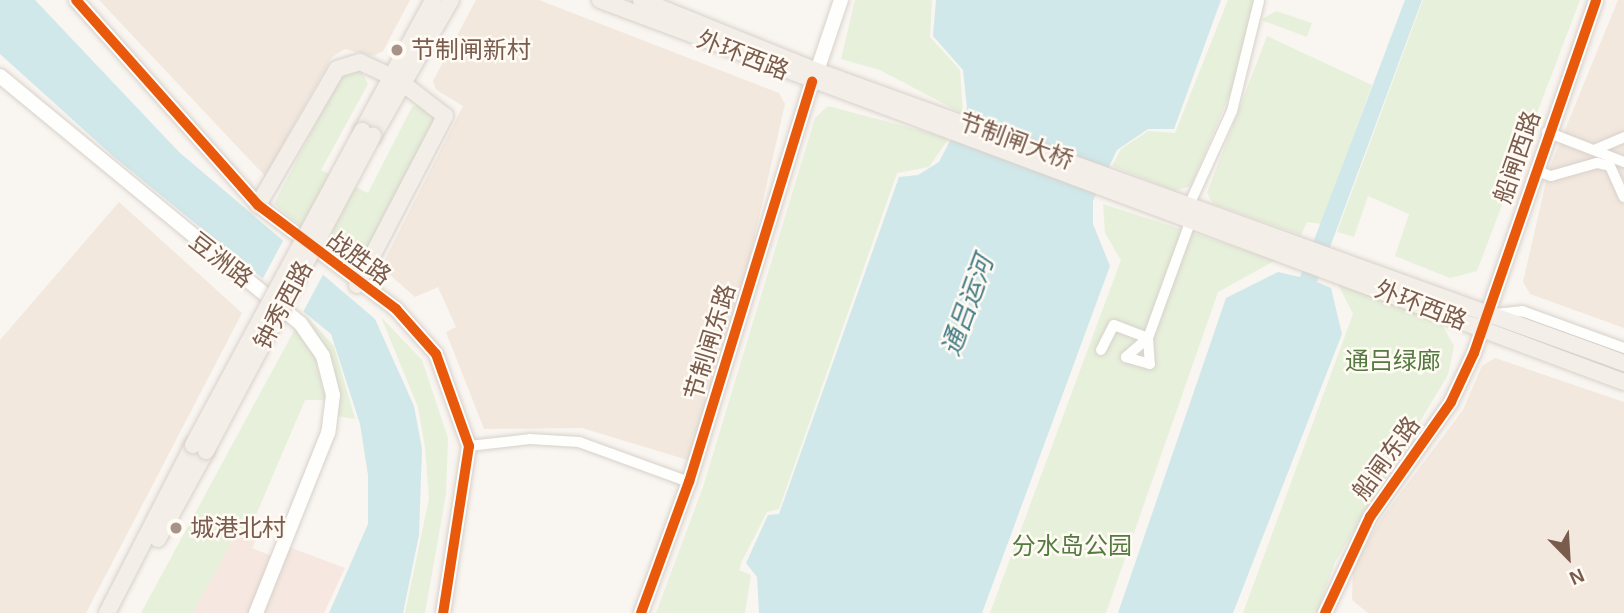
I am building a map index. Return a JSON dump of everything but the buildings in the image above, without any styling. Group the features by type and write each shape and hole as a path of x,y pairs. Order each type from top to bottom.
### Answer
{"main road":[{"name":"钟秀西路","path":"398,81 433,0"},
{"name":"钟秀西路","path":"107,613 200,448 368,133 451,0"},
{"name":"外环西路","path":"600,0 889,102"},
{"name":"外环西路","path":"641,0 815,76"},
{"path":"258,205 337,69 360,62 398,81 445,116 357,285"},
{"name":"节制闸大桥","path":"889,102 1188,210"},
{"path":"1188,210 1338,266"},
{"name":"外环西路","path":"1338,266 1490,313 1624,363"},
{"name":"外环西路","path":"1338,266 1482,328 1624,382"},
{"name":"钟秀西路","path":"120,613 200,448"}],"street":[{"name":"战胜路","path":"76,0 258,205 357,285 396,309 436,354 469,446 443,613"},
{"name":"节制闸东路","path":"641,613 689,482 841,0"},
{"name":"船闸西路","path":"1482,328 1490,313 1547,132 1596,0"},
{"path":"1101,351 1111,325 1148,338 1188,228 1188,210 1232,111 1259,1"},
{"name":"豆洲路","path":"0,76 300,323 323,356 333,395 328,433 256,613"},
{"path":"1547,132 1624,162"},
{"path":"1594,150 1624,136"},
{"path":"1535,170 1551,176 1597,163 1610,166 1624,197"},
{"path":"1490,313 1522,311 1624,348"},
{"name":"船闸东路","path":"1328,612 1370,517 1451,402 1482,328"},
{"path":"469,446 530,439 579,442 689,482"}],"shaded area":[{"path":"99,0 410,0 383,51 373,56 345,49 332,57 265,176"},
{"path":"476,0 539,0 779,93 785,104 740,301 688,460 582,428 484,429 446,332 456,327 438,287 415,297 381,267 463,106 436,90 433,81"},
{"path":"1618,0 1624,0 1624,328 1530,294 1523,282 1549,169"},
{"path":"119,202 242,313 86,613 0,613 0,340"},
{"path":"1495,358 1624,402 1624,613 1368,613 1352,600 1353,567 1381,519 1463,410 1482,366"},
{"path":"235,535 256,540 252,548 274,557 251,613 188,613"},
{"path":"289,547 345,568 324,613 264,613"}],"green space":[{"path":"855,0 932,0 930,37 960,70 963,114 880,70 841,59"},
{"path":"1228,0 1254,0 1243,63 1191,186 1175,191 1112,166 1121,149 1148,131 1175,133"},
{"path":"1423,0 1580,0 1477,271 1450,278 1395,256 1409,214 1368,196 1354,237 1337,232"},
{"path":"1276,11 1312,23 1307,37 1261,20"},
{"path":"1267,36 1372,85 1321,224 1307,222 1301,235 1213,204 1207,193"},
{"path":"360,69 368,84 321,170 368,193 412,107 420,103 437,119 362,262 352,268 274,204 341,75"},
{"path":"828,106 949,138 929,167 897,173 779,509 767,512 742,561 739,570 751,575 745,613 656,613 703,487 815,118"},
{"name":"分水岛公园","path":"1103,204 1276,260 1218,292 1106,613 990,613 1121,260 1105,233"},
{"name":"通吕绿廊","path":"1337,282 1440,321 1454,346 1448,375 1335,562 1317,613 1243,613 1353,314"},
{"path":"304,313 334,346 355,419 337,416 333,364"},
{"path":"381,317 422,360 448,438 446,494 425,613 405,613 429,499 425,447 418,407"},
{"path":"296,327 310,340 326,400 305,400 247,536 235,535 193,613 141,613"}],"water":[{"path":"0,0 35,0 179,152 375,319 414,406 422,449 419,535 403,613 329,613 368,524 368,475 360,424 331,334 114,157 0,54"},
{"name":"通吕运河","path":"936,0 1221,0 1174,129 1148,129 1117,150 1093,201 1093,224 1110,266 982,613 759,613 757,577 746,563 768,515 779,514 899,177 918,175 939,162 967,108 963,70 933,36"},
{"path":"1405,0 1422,0 1317,282 1331,288 1342,334 1233,613 1118,613 1226,298 1278,272 1300,277"}],"pier":[{"path":"284,239 325,271 303,312 261,282"}],"cycle path":[{"path":"76,0 258,205 396,309 436,354 469,446 443,613"},
{"path":"1325,613 1370,517 1451,402 1474,353 1596,0"},
{"path":"641,613 689,482 812,81"}],"place":[{"name":"节制闸新村","path":"397,50"},
{"name":"城港北村","path":"176,528"}]}
